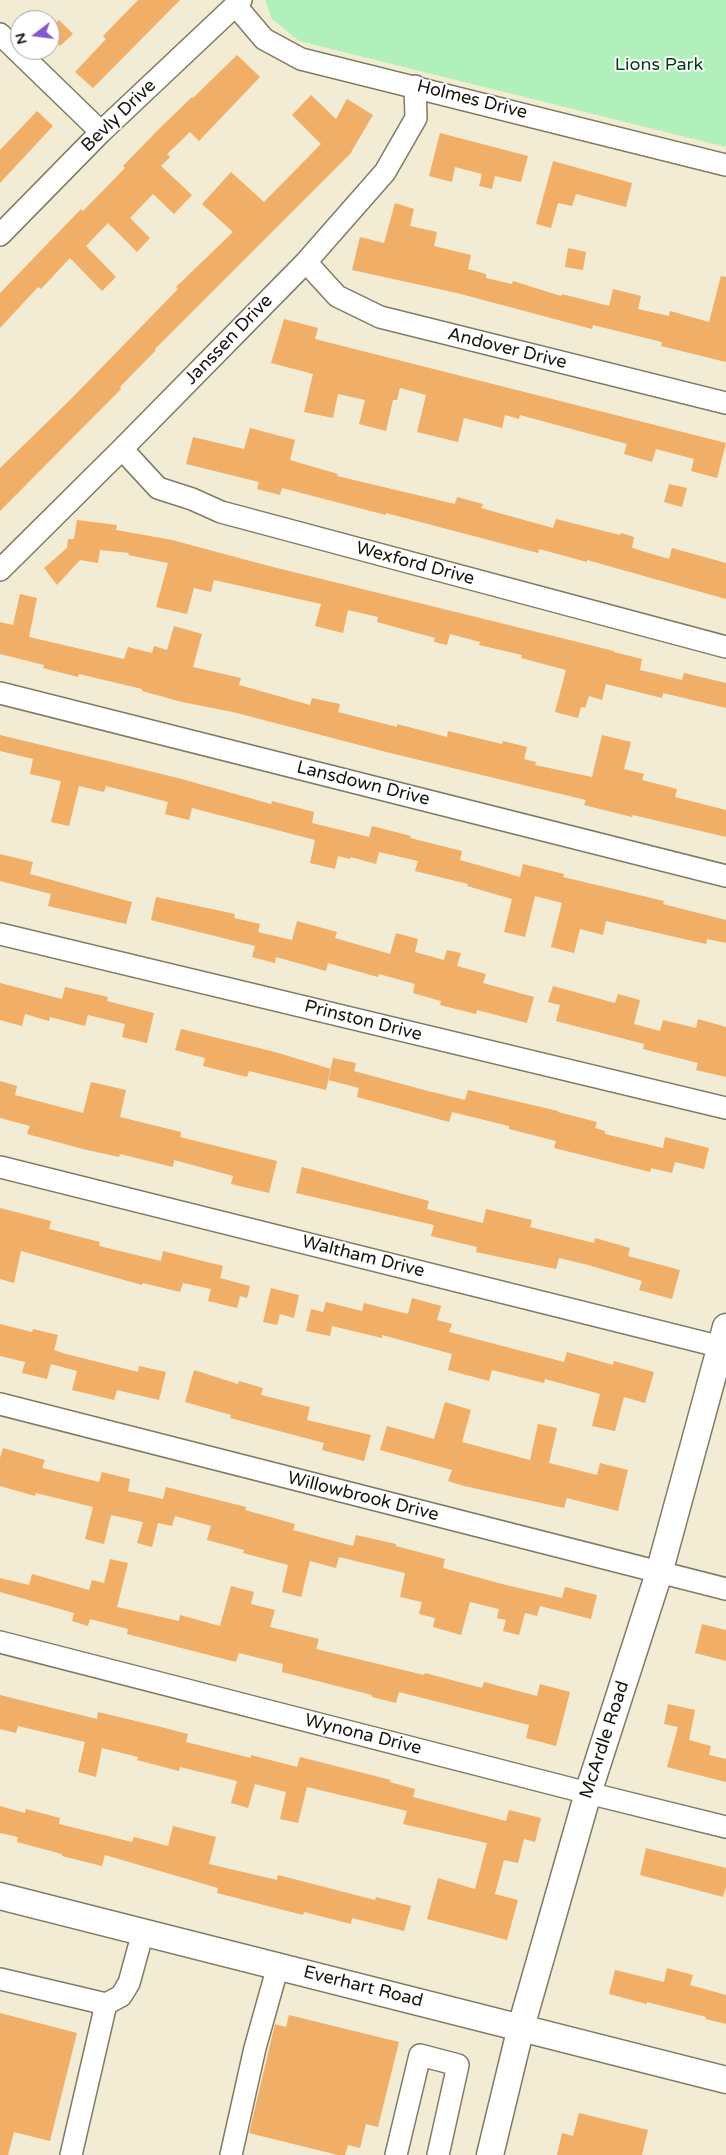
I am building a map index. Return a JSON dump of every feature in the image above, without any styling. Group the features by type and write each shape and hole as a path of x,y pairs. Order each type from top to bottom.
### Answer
{"main road":[{"name":"McArdle Road","path":"490,2155 521,2027 588,1794 659,1573 724,1341"},
{"name":"Everhart Road","path":"0,1896 726,2080"}],"street":[{"name":"Holmes Drive","path":"239,3 264,39 301,59 726,165"},
{"name":"Bevly Drive","path":"0,235 101,132 239,3"},
{"path":"0,34 101,132"},
{"name":"Janssen Drive","path":"0,570 306,262 385,172 416,118 415,86"},
{"name":"Andover Drive","path":"306,262 338,296 380,317 726,403"},
{"name":"Wexford Drive","path":"122,449 158,488 192,499 221,512 726,646"},
{"name":"Lansdown Drive","path":"0,693 726,876"},
{"name":"Prinston Drive","path":"0,934 726,1108"},
{"name":"Waltham Drive","path":"0,1166 724,1341"},
{"name":"Willowbrook Drive","path":"0,1404 726,1589"},
{"name":"Wynona Drive","path":"0,1642 588,1794 726,1827"},
{"path":"0,1979 106,2004 121,1996 129,1983 143,1932"},
{"path":"231,2155 255,2048 278,1966"},
{"path":"71,2155 106,2004"},
{"path":"396,2155 420,2054 458,2065 438,2155"}],"green space":[{"name":"Lions Park","path":"265,0 726,0 726,147 299,41 272,19"}],"building":[{"path":"138,0 180,0 93,88 75,72 106,39 103,36"},
{"path":"60,21 73,34 60,46"},
{"path":"237,55 260,77 199,141 190,132 167,154 170,157 161,166 192,195 174,214 153,194 130,218 150,238 137,252 108,223 86,246 116,277 102,291 70,258 41,289 38,287 0,328 0,293 81,209 83,211 125,168 123,166 159,129"},
{"path":"311,95 336,119 347,99 373,115 350,154 155,349 120,387 121,389 0,511 0,468 70,400 178,289 176,287 233,232 202,204 231,172 264,202 321,144 292,115"},
{"path":"37,111 53,126 0,183 0,150"},
{"path":"440,133 528,156 521,182 495,176 492,189 479,186 482,174 455,167 452,182 429,176"},
{"path":"553,161 632,183 626,207 576,194 572,206 558,203 551,228 536,224"},
{"path":"395,203 414,209 410,226 437,232 434,246 471,255 468,269 486,274 486,278 512,284 513,281 561,296 562,294 609,306 613,289 641,296 638,309 669,316 670,311 709,322 721,276 726,277 726,362 661,346 662,342 593,325 592,329 457,293 352,270 360,237 384,243"},
{"path":"568,248 586,252 583,270 565,267"},
{"path":"284,319 318,328 315,339 726,443 717,478 691,471 694,459 656,449 652,462 624,454 627,444 520,415 519,419 505,415 502,428 464,418 458,442 417,432 426,395 400,388 397,400 393,400 386,431 359,424 365,400 338,394 333,418 304,412 313,374 271,363"},
{"path":"250,428 295,440 290,460 338,474 337,476 455,504 457,497 483,504 481,508 553,528 556,519 620,535 621,533 634,537 632,548 669,559 672,548 726,563 726,599 587,560 587,562 539,549 538,553 282,488 280,495 257,489 259,482 186,464 193,437 244,449"},
{"path":"669,484 687,488 682,507 664,502"},
{"path":"77,520 117,525 116,530 172,540 269,566 614,651 642,659 640,670 682,680 684,673 726,683 726,708 663,693 662,698 606,684 602,700 589,696 585,708 581,707 578,718 555,712 566,670 521,658 522,655 479,645 480,642 450,634 447,645 434,642 435,638 377,622 378,617 348,610 343,633 315,626 321,604 214,580 211,592 194,588 187,614 156,607 168,563 128,555 129,553 100,550 98,563 80,560 57,585 44,568 67,548 68,539 74,539"},
{"path":"20,594 37,598 29,637 124,659 128,647 152,653 154,646 167,650 174,626 202,634 193,667 241,678 239,685 310,705 312,698 340,704 338,712 397,727 397,724 447,737 448,731 502,744 503,741 527,747 524,759 536,762 535,765 592,777 602,735 631,742 624,769 644,774 642,780 677,789 675,797 726,810 726,837 584,805 586,800 390,753 233,712 182,702 142,691 142,689 79,674 78,677 43,668 44,665 0,654 0,622 13,625"},
{"path":"0,735 178,778 271,804 272,801 314,812 312,823 369,837 372,826 411,836 410,838 462,851 460,860 520,877 523,864 564,874 563,877 664,901 663,904 726,920 726,943 707,939 706,944 606,921 603,935 580,929 574,953 551,947 562,903 535,896 525,937 504,932 512,899 467,886 468,884 415,871 418,861 379,852 376,864 351,857 350,859 338,856 335,869 310,863 315,840 192,808 189,820 165,814 168,802 106,786 104,792 79,786 69,826 51,822 61,781 30,774 33,759 0,751"},
{"path":"0,854 33,862 30,874 132,902 126,924 48,906 51,894 0,881"},
{"path":"156,897 235,914 234,918 260,924 258,932 292,940 297,921 337,932 335,938 390,954 396,933 418,939 415,952 444,960 447,950 461,953 457,966 486,974 483,983 534,997 527,1023 477,1010 476,1014 440,1005 441,1001 413,993 415,984 379,974 378,977 328,963 326,971 276,957 275,963 252,957 255,946 151,920"},
{"path":"0,983 62,999 65,987 108,997 107,1001 154,1013 147,1043 122,1037 125,1024 88,1015 85,1026 50,1017 49,1021 25,1014 22,1026 0,1020"},
{"path":"553,986 615,1003 618,994 640,1000 634,1024 660,1031 663,1020 696,1028 698,1019 726,1027 726,1077 696,1070 698,1063 643,1049 644,1044 556,1021 560,1005 548,1002"},
{"path":"181,1029 275,1052 331,1069 326,1090 249,1071 247,1077 203,1066 205,1058 175,1050"},
{"path":"333,1058 356,1063 354,1071 465,1100 468,1090 558,1111 597,1122 595,1128 605,1131 605,1134 663,1148 665,1137 709,1148 704,1169 675,1162 672,1173 651,1168 650,1172 554,1148 556,1141 509,1129 509,1126 452,1112 449,1122 357,1097 359,1088 328,1080"},
{"path":"0,1081 17,1086 15,1095 83,1113 91,1082 126,1090 120,1117 181,1132 180,1137 277,1161 269,1193 231,1184 233,1176 174,1160 173,1167 120,1154 119,1157 83,1149 27,1134 30,1126 0,1118"},
{"path":"302,1167 429,1201 427,1209 483,1223 486,1209 532,1220 530,1227 594,1243 595,1238 630,1248 628,1256 680,1270 672,1299 639,1290 642,1281 588,1265 559,1258 556,1269 476,1252 477,1247 431,1236 434,1225 296,1193"},
{"path":"0,1208 51,1221 49,1229 100,1242 99,1246 161,1261 163,1251 223,1266 220,1278 250,1286 247,1298 240,1296 237,1308 208,1301 211,1289 183,1283 180,1292 143,1283 142,1285 21,1251 14,1283 0,1279"},
{"path":"271,1288 299,1295 294,1318 280,1314 277,1325 263,1322"},
{"path":"412,1298 441,1306 437,1320 452,1324 449,1332 564,1362 567,1352 613,1365 614,1361 654,1372 645,1403 624,1397 615,1431 592,1426 600,1394 545,1379 544,1383 492,1370 489,1381 448,1370 452,1354 382,1335 382,1338 332,1326 330,1336 306,1331 311,1309 323,1312 326,1302 362,1311 364,1303 408,1314"},
{"path":"0,1324 32,1332 33,1329 58,1335 54,1350 66,1354 138,1372 139,1366 166,1372 159,1400 117,1390 114,1400 72,1390 77,1371 51,1364 47,1379 22,1373 25,1362 0,1356"},
{"path":"194,1370 238,1384 239,1381 263,1388 261,1395 310,1407 307,1420 371,1435 364,1461 322,1450 324,1443 230,1418 231,1415 185,1402"},
{"path":"445,1402 471,1410 462,1442 530,1460 538,1424 557,1428 549,1463 597,1475 600,1463 628,1470 618,1511 567,1498 564,1508 464,1486 448,1481 452,1470 380,1450 387,1426 434,1439"},
{"path":"3,1448 45,1460 42,1468 99,1482 102,1472 130,1479 128,1491 163,1499 166,1487 246,1507 245,1510 295,1524 293,1530 353,1546 356,1535 396,1544 396,1546 445,1559 443,1568 506,1585 562,1598 565,1587 597,1595 591,1619 540,1606 537,1616 525,1613 519,1635 503,1631 506,1620 497,1618 499,1609 470,1602 461,1635 433,1627 435,1618 419,1614 422,1602 400,1597 405,1573 339,1557 336,1568 310,1561 301,1597 282,1592 288,1565 243,1553 244,1550 207,1540 211,1526 175,1516 172,1526 158,1523 152,1547 137,1543 143,1522 111,1515 104,1544 85,1539 93,1507 36,1493 35,1496 0,1486 0,1458"},
{"path":"110,1559 128,1563 117,1607 179,1621 180,1615 220,1626 231,1586 254,1592 251,1604 275,1610 270,1627 319,1639 316,1649 424,1675 425,1673 482,1688 484,1682 537,1696 540,1684 570,1692 556,1746 526,1738 529,1725 399,1692 396,1703 282,1672 283,1664 239,1653 236,1662 127,1634 128,1629 90,1619 88,1626 72,1621 74,1613 0,1592 0,1578 29,1585 32,1574 89,1590 92,1580 104,1583"},
{"path":"702,1624 726,1630 726,1661 695,1653"},
{"path":"0,1695 97,1719 98,1712 161,1727 188,1734 186,1742 251,1758 251,1755 297,1767 300,1757 391,1780 390,1782 415,1789 413,1797 506,1821 509,1810 541,1818 535,1842 524,1839 518,1863 504,1860 495,1894 518,1900 507,1940 427,1919 438,1878 475,1889 487,1843 403,1824 407,1811 307,1787 298,1823 280,1819 286,1792 255,1784 248,1808 231,1803 237,1781 180,1767 179,1771 137,1760 138,1757 102,1748 96,1777 78,1772 85,1742 18,1726 16,1733 0,1729"},
{"path":"668,1704 695,1710 689,1740 711,1746 709,1755 726,1759 726,1782 667,1767 678,1727 664,1724"},
{"path":"0,1806 25,1813 26,1809 60,1818 59,1824 132,1842 134,1837 168,1846 173,1826 216,1837 209,1864 277,1880 278,1875 375,1900 376,1897 411,1906 404,1931 352,1918 351,1924 304,1912 303,1915 217,1893 218,1888 105,1855 102,1866 17,1842 18,1837 0,1833"},
{"path":"646,1848 726,1868 726,1887 723,1897 640,1875"},
{"path":"667,1968 693,1975 690,1985 726,1995 726,2024 706,2019 706,2017 609,1994 615,1970 664,1982"},
{"path":"0,2013 77,2033 50,2141 14,2132 8,2155 0,2155"},
{"path":"289,2015 399,2042 378,2127 366,2124 360,2148 348,2145 345,2155 338,2155 249,2133 275,2024 286,2027"},
{"path":"579,2113 648,2130 642,2155 557,2155 562,2133 573,2136"}]}
